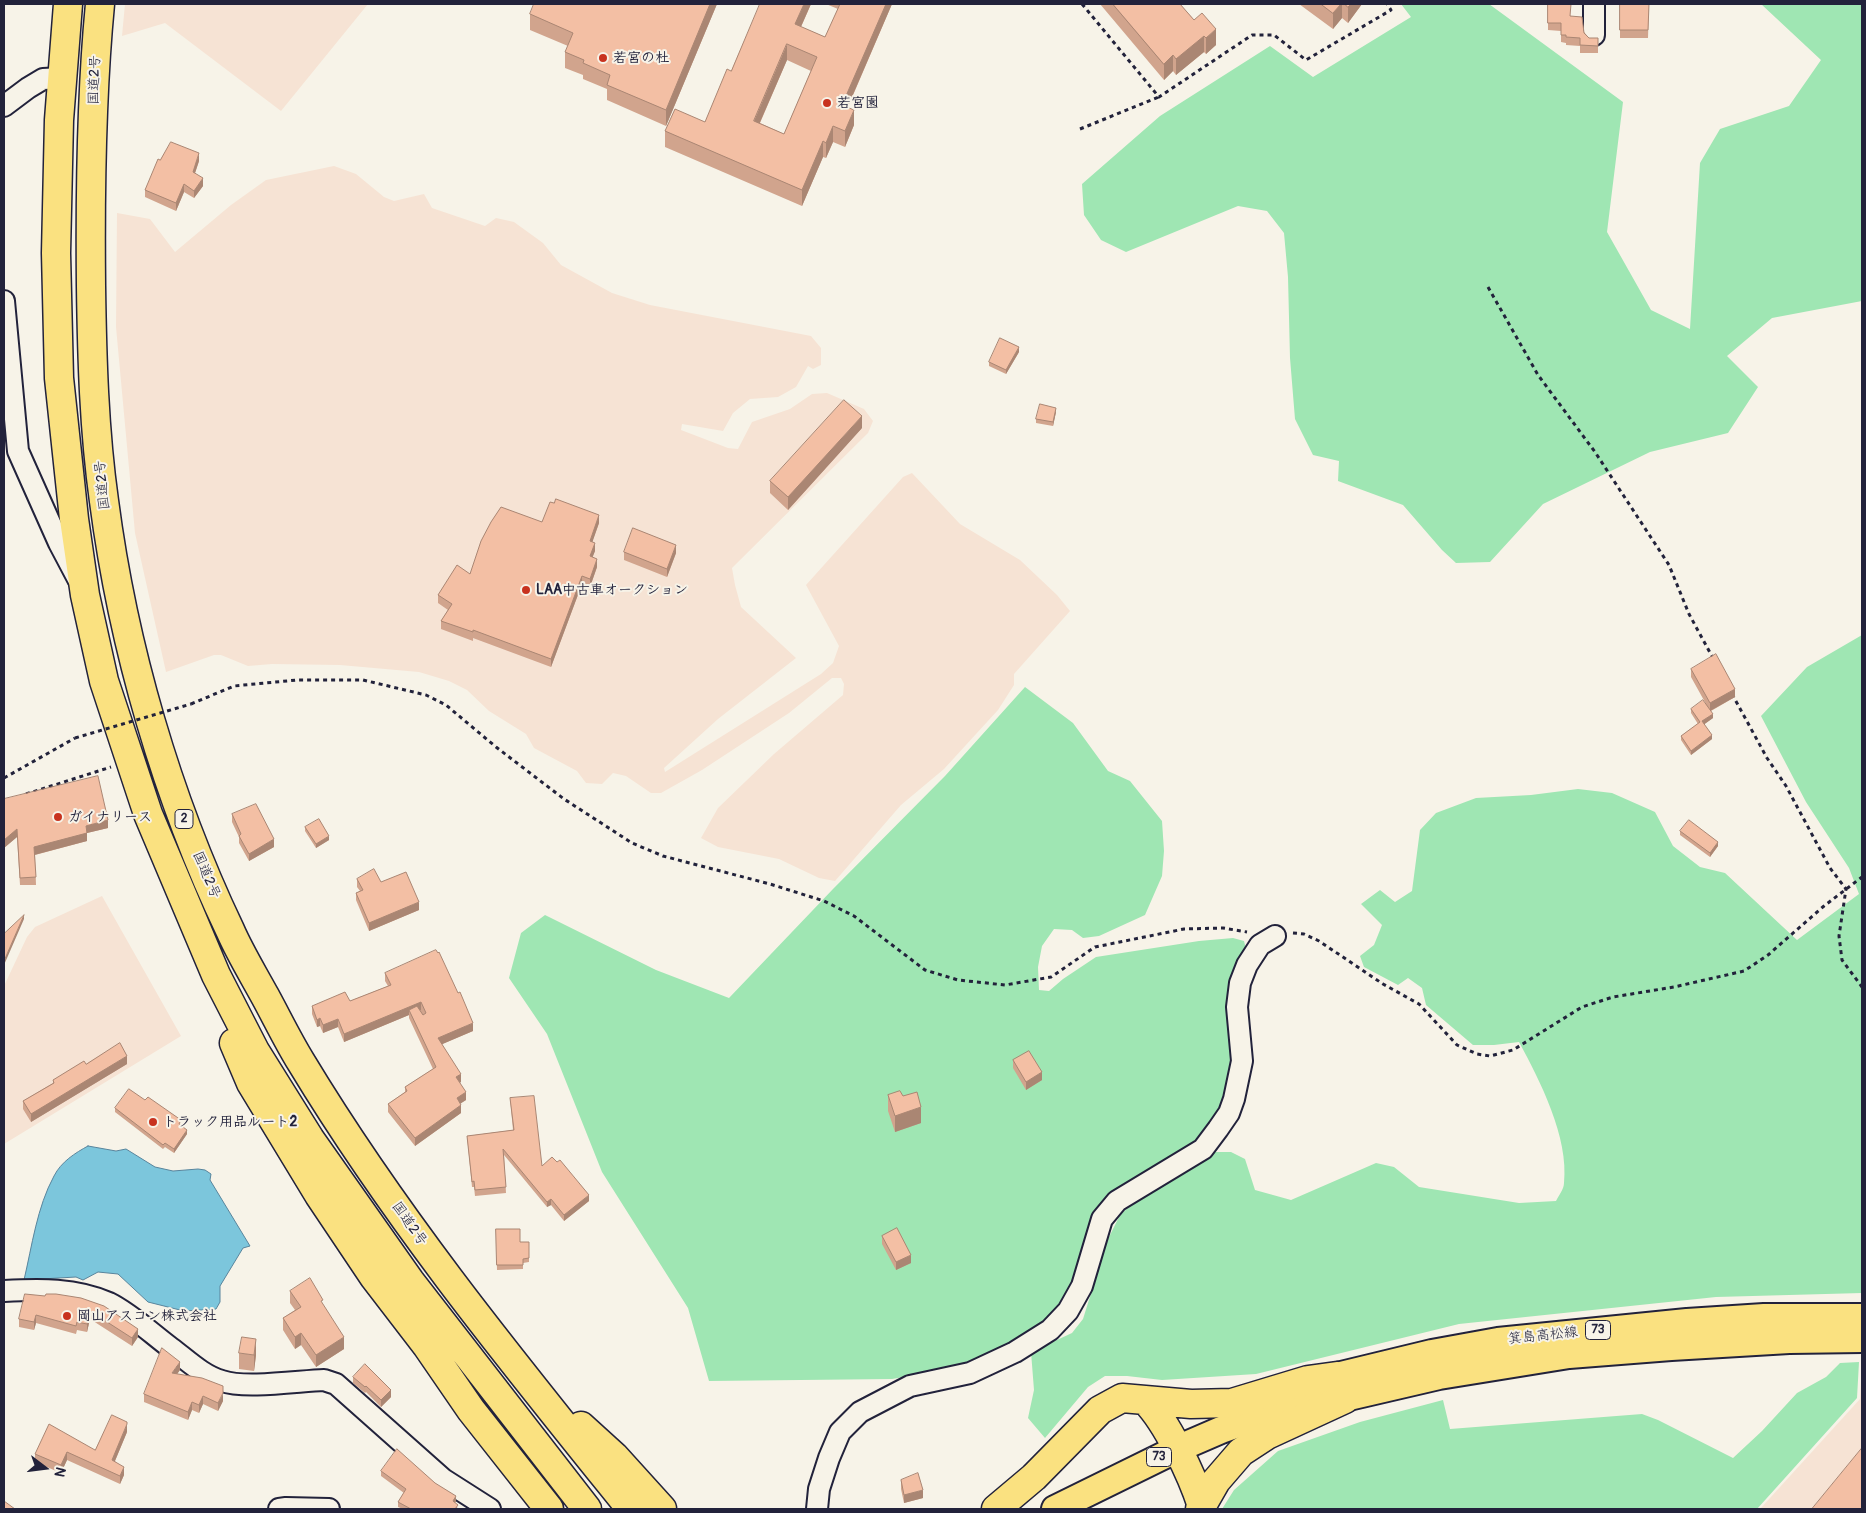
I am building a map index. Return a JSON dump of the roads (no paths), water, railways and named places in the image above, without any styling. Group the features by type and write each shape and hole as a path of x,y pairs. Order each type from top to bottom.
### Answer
{"highway":[{"name":"2","path":"68,4 59,120 56,253 59,378 74,518 85,595 104,682 148,814 216,975 255,1051 310,1139 410,1281 587,1509"},
{"name":"国道2号","path":"100,4 95,57 90,214 92,376 103,499 116,577 142,691 166,773 230,932 299,1059 354,1146 447,1278 521,1374 631,1509"},
{"path":"216,975 229,1031 251,1083 319,1195 374,1278 427,1346 471,1410 549,1509"},
{"path":"521,1374 614,1456 662,1509"},
{"path":"996,1509 1034,1477 1100,1410 1122,1398 1191,1404 1232,1404 1308,1380 1341,1388"},
{"path":"1201,1507 1216,1481 1241,1452 1341,1388"},
{"path":"1145,1400 1156,1410 1176,1448 1197,1491 1201,1507"}],"main road":[{"name":"箕島高松線","path":"1055,1509 1176,1448 1432,1353 1498,1341 1687,1322 1764,1317 1862,1317"},
{"name":"箕島高松線","path":"1341,1388 1439,1376 1569,1355 1789,1340 1862,1339"}],"street":[{"path":"1594,4 1594,35"},
{"path":"4,106 43,79 62,78"},
{"path":"4,301 18,451 59,543 85,595"},
{"path":"817,1509 819,1489 840,1432 860,1412 910,1386 970,1372 1015,1352 1050,1330 1068,1311 1082,1286 1102,1219 1117,1201 1203,1149 1229,1113 1234,1099 1242,1060 1238,1007 1240,983 1260,945 1275,936"},
{"path":"4,1291 59,1290 85,1295 109,1303 125,1313 202,1372 220,1381 237,1385 324,1380 336,1384 443,1479 490,1509"},
{"path":"279,1509 329,1509"}],"water":[{"path":"88,1146 116,1151 126,1149 155,1167 173,1171 198,1169 205,1170 211,1174 210,1180 250,1246 243,1248 220,1286 220,1302 216,1309 184,1311 148,1302 118,1274 98,1272 83,1280 76,1277 24,1280 36,1227 48,1188 64,1162"}],"place":[{"name":"若宮の杜","path":"603,58"},
{"name":"若宮園","path":"827,103"},
{"name":"LAA中古車オークション","path":"526,590"},
{"name":"ガイナリース","path":"58,817"},
{"name":"トラック用品ルート2","path":"153,1122"},
{"name":"岡山アスコン株式会社","path":"67,1316"}]}
